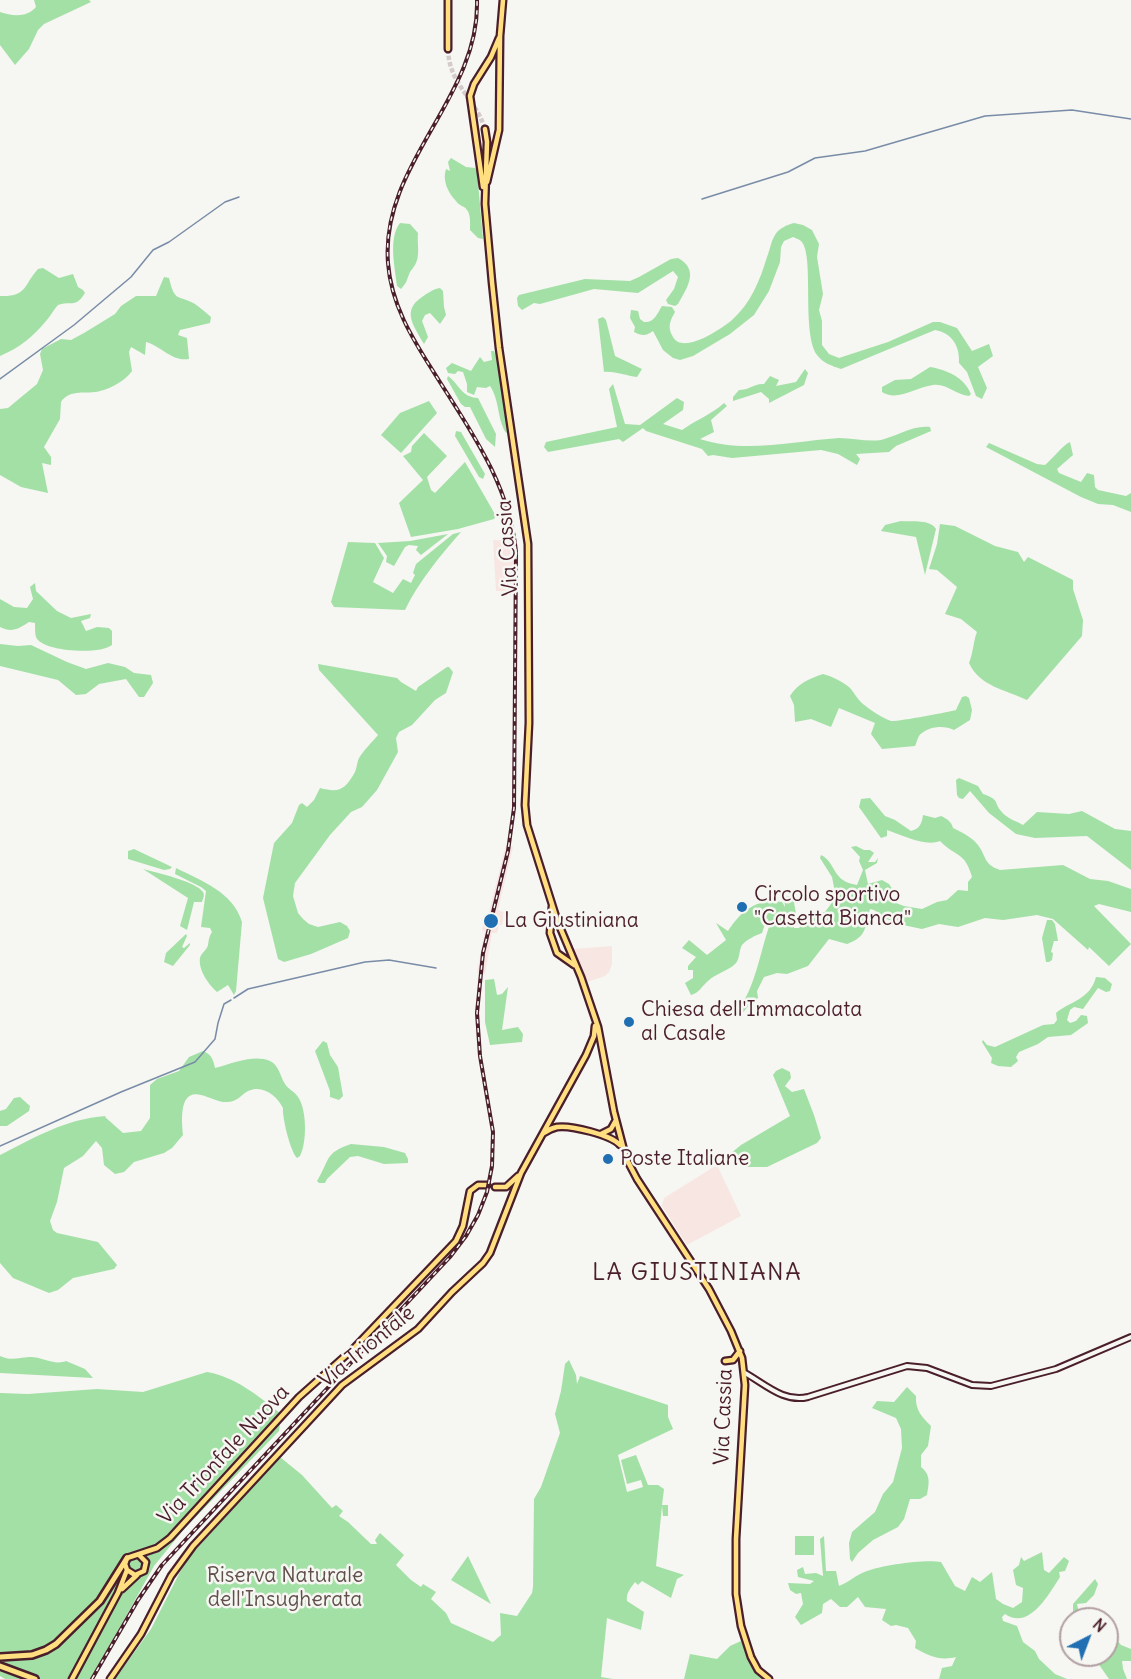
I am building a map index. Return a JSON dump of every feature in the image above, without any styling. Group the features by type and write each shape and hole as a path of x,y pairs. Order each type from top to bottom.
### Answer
{"highway":[{"path":"0,1657 30,1656 56,1644 100,1601 127,1558"},
{"path":"0,1666 35,1679"}],"main road":[{"path":"448,0 448,49"},
{"path":"486,189 499,122 500,36 503,0"},
{"path":"485,204 470,96 500,36"},
{"path":"485,129 486,189"},
{"name":"Via Cassia","path":"486,189 485,204 499,348 528,541 529,704 526,816 530,838 595,1020 623,1149 634,1174 709,1289 740,1351 745,1373 736,1539 736,1594 741,1626 751,1657 758,1670 769,1679"},
{"name":"Via Cassia","path":"552,903 549,930 557,952 578,970"},
{"path":"549,930 554,925 560,927"},
{"path":"563,956 568,954 569,950"},
{"name":"Via Trionfale","path":"110,1679 141,1634 171,1576 193,1546 342,1385 418,1329 483,1263 490,1253 521,1173 589,1048 595,1034 595,1020"},
{"path":"555,1111 556,1121 562,1127"},
{"path":"601,1134 611,1129 616,1120"},
{"path":"542,1135 552,1128 562,1127 601,1134 614,1139 623,1149"},
{"path":"497,1188 507,1187 521,1173"},
{"name":"Via Trionfale Nuova","path":"136,1554 159,1546 175,1534 299,1396 353,1349 452,1246 460,1234 470,1191 478,1185 487,1185"},
{"path":"725,1361 733,1360 740,1351"},
{"path":"118,1593 144,1571 146,1564 142,1556 136,1554 127,1558 125,1564 130,1574 137,1575"},
{"path":"72,1679 118,1593 127,1570"}],"street":[{"path":"589,1048 596,1043 602,1045"},
{"path":"745,1373 784,1396 796,1399 907,1366 927,1368 972,1385 991,1386 1060,1368 1131,1337"}],"shaded area":[{"path":"493,540 514,541 516,591 496,591"},
{"path":"506,845 513,847 498,910 504,912 502,925 499,925 497,933 492,933 485,974 477,973 485,931 482,930 485,916 488,916"},
{"path":"612,946 612,964 609,972 605,976 587,982 574,949"},
{"path":"717,1165 741,1216 687,1245 662,1206 664,1198"}],"green space":[{"path":"34,0 89,0 91,2 44,24 38,30 29,49 15,65 0,45 0,12 14,15 28,13 36,7"},
{"path":"451,158 477,171 483,239 478,238 470,230 468,212 453,198 446,186 445,173 446,169 450,171 448,162"},
{"path":"400,223 410,224 418,233 417,260 401,289 397,286 393,253 394,237"},
{"path":"794,223 812,230 819,244 817,257 823,294 819,310 822,321 822,345 829,354 839,358 888,342 933,322 940,322 957,328 972,351 989,344 993,356 978,367 987,388 982,399 976,396 967,372 959,363 954,341 946,334 935,330 841,369 822,360 812,344 805,249 801,241 793,237 784,241 781,247 780,262 769,291 754,315 730,334 693,356 680,360 673,358 663,350 653,331 644,335 634,332 635,327 630,318 631,310 638,311 640,319 647,322 655,317 662,306 672,307 675,312 670,327 673,337 678,342 693,342 720,329 739,313 750,299 758,283 772,240 783,227"},
{"path":"678,258 689,268 690,280 675,306 668,304 666,300 674,289 678,277 673,271 638,293 594,289 540,304 534,303 522,310 518,306 519,295 585,279 630,281 671,259"},
{"path":"43,268 59,278 73,274 78,287 85,293 76,303 58,305 31,337 0,356 0,296 15,295 20,292 38,269"},
{"path":"164,277 169,278 175,295 195,304 211,317 210,323 180,330 178,335 187,338 189,359 177,358 146,342 145,355 131,347 129,352 132,371 122,380 100,391 69,395 61,402 60,419 44,447 51,457 51,465 42,463 48,493 21,487 0,475 0,409 8,408 37,384 43,370 40,354 42,349 61,339 71,340 84,333 115,314 121,306 136,296 156,296"},
{"path":"440,288 443,291 446,315 440,324 430,313 425,315 422,321 428,337 424,344 411,319 412,308 422,297"},
{"path":"603,317 606,320 615,356 642,369 637,377 604,372 598,319"},
{"path":"491,351 494,351 505,390 510,431 506,433 490,386 477,387 474,395 467,392 463,372 448,373 446,368 452,363 471,371 480,357 484,362 492,360"},
{"path":"930,367 954,375 964,383 971,394 964,395 938,385 927,386 900,395 888,395 882,392 882,387 895,380 911,379"},
{"path":"805,369 808,373 804,385 769,403 769,399 761,392 733,401 733,397 739,390 764,384 770,376 779,380 776,386 796,382"},
{"path":"448,376 464,393 478,398 496,434 495,447 486,439 470,407 461,404 447,379"},
{"path":"613,384 625,424 640,425 677,398 684,402 683,410 663,424 682,430 724,403 727,406 711,420 714,432 700,439 734,446 839,438 881,440 917,428 930,427 931,431 896,446 889,452 856,454 860,459 857,465 838,454 821,450 732,458 708,456 702,449 646,431 643,428 623,442 619,439 548,452 544,447 546,442 617,427 609,389"},
{"path":"429,401 437,413 401,453 381,435 400,413"},
{"path":"456,431 461,432 485,474 483,479 479,477 455,436"},
{"path":"424,433 447,456 427,477 431,490 435,493 465,462 496,516 494,519 458,529 411,537 399,503 423,480 403,456 411,452 412,446"},
{"path":"1070,442 1073,455 1057,469 1059,473 1081,482 1087,473 1094,475 1095,487 1098,490 1126,496 1131,493 1131,512 1113,505 1098,504 1081,497 986,447 989,443 1037,464 1045,465"},
{"path":"901,521 925,522 936,529 925,575 916,537 881,531 885,525"},
{"path":"940,524 955,526 995,546 1018,552 1024,562 1028,557 1073,580 1073,589 1083,620 1082,636 1027,700 986,682 979,677 969,663 977,632 961,619 945,614 957,587 937,570 929,569 937,544"},
{"path":"461,532 423,579 405,610 334,607 331,602 348,542 375,543 384,558 373,582 393,593 403,579 411,583 415,575 413,573 416,564 453,534"},
{"path":"448,534 421,555 416,550 418,546 405,547 394,566 386,562 387,556 378,543 410,541"},
{"path":"35,583 36,591 57,611 71,618 91,614 90,618 81,621 86,631 97,627 109,628 112,631 112,645 84,651 60,649 40,642 36,637 35,623 29,622 12,630 0,627 0,599 14,607 27,608 33,599 30,587"},
{"path":"0,644 31,645 86,669 108,663 125,667 134,673 151,675 153,683 144,697 139,697 126,679 99,684 86,694 76,695 58,680 0,666"},
{"path":"318,664 397,678 416,691 418,687 447,667 453,672 446,693 435,700 412,725 399,732 396,738 398,752 377,790 362,807 351,812 330,835 295,883 293,896 298,913 303,919 318,927 340,922 350,931 348,938 311,954 284,962 278,959 263,898 274,843 292,823 299,805 302,803 307,807 314,800 320,788 337,790 348,783 355,772 359,758 378,735 319,670"},
{"path":"823,674 846,684 866,706 891,721 956,710 962,697 966,696 969,698 972,710 970,720 954,730 946,727 929,729 920,735 915,746 882,749 871,734 875,723 839,708 831,727 811,719 795,722 794,705 790,696 800,685"},
{"path":"959,778 978,786 983,794 994,799 1003,813 1023,825 1037,812 1069,814 1082,811 1115,829 1131,831 1131,870 1087,836 1035,838 1016,834 989,813 970,791 963,799 959,798 956,780"},
{"path":"870,798 885,816 911,831 920,826 923,815 945,818 953,828 976,842 988,863 1000,870 1063,865 1090,879 1108,881 1131,889 1131,912 1099,904 1094,906 1131,944 1109,966 1053,919 1037,915 1003,920 985,918 958,927 939,924 922,929 884,918 870,909 864,931 859,938 847,944 829,939 808,966 787,974 777,973 764,977 757,991 758,998 740,1016 735,1013 748,994 752,983 770,924 767,918 762,933 742,945 736,963 711,978 691,995 685,983 693,978 693,970 688,970 688,966 696,957 682,948 689,940 707,955 726,940 716,923 728,931 738,917 750,907 773,901 782,902 785,907 784,897 793,896 796,914 790,915 794,928 799,928 811,914 825,912 836,897 832,877 820,858 821,855 830,862 838,876 857,885 863,870 859,861 860,857 851,847 870,850 874,853 868,862 875,862 878,858 877,863 865,870 868,884 882,880 889,884 893,890 883,893 885,899 904,906 922,909 947,900 958,890 968,891 968,882 972,877 966,863 963,858 940,841 928,843 887,830 887,836 881,838 859,807 861,799"},
{"path":"134,849 172,867 164,870 128,859 128,851"},
{"path":"176,868 224,895 238,912 242,922 234,995 228,985 217,992 202,972 200,958 212,932 210,928 201,927 206,891 175,874"},
{"path":"143,869 185,881 203,892 202,902 194,902 187,930 180,926 188,898"},
{"path":"1047,920 1052,920 1055,924 1058,941 1054,941 1051,952 1053,953 1052,960 1049,962 1046,962 1042,938"},
{"path":"186,934 182,947 190,943 190,945 173,966 164,962 166,953"},
{"path":"1096,977 1105,978 1112,984 1110,991 1106,992 1098,988 1083,1009 1074,1007 1070,1010 1067,1020 1070,1023 1076,1021 1081,1015 1087,1016 1088,1023 1071,1035 1048,1037 1019,1052 1016,1057 1018,1061 1011,1067 991,1063 992,1058 983,1040 987,1045 995,1047 1043,1025 1054,1024 1057,1020 1056,1013 1089,991"},
{"path":"494,979 497,995 502,994 508,987 502,1030 518,1027 523,1034 522,1042 490,1045 485,1022 485,980"},
{"path":"323,1041 327,1043 330,1055 338,1067 343,1096 339,1100 330,1097 330,1091 315,1051"},
{"path":"203,1051 212,1058 215,1068 243,1060 257,1059 270,1061 275,1065 285,1084 298,1097 303,1109 305,1135 300,1156 297,1158 294,1154 285,1125 283,1108 269,1092 254,1089 228,1102 194,1094 188,1097 183,1108 183,1135 172,1148 164,1153 134,1162 124,1172 115,1174 104,1165 102,1148 96,1141 83,1156 64,1168 57,1202 50,1221 53,1230 57,1233 98,1242 117,1265 114,1269 73,1278 58,1290 49,1293 13,1278 0,1263 0,1155 51,1130 91,1118 106,1116 123,1133 141,1131 150,1118 150,1085 157,1079 179,1071 189,1057"},
{"path":"782,1068 790,1072 791,1078 785,1086 792,1092 804,1089 821,1138 817,1143 767,1167 748,1167 730,1154 790,1116 773,1075"},
{"path":"20,1097 30,1106 29,1111 7,1126 0,1126 0,1111 6,1109 14,1098"},
{"path":"351,1144 384,1147 405,1153 408,1163 384,1164 358,1156 350,1157 325,1183 319,1183 317,1181 332,1154"},
{"path":"0,1356 11,1359 34,1357 57,1362 66,1361 85,1369 93,1378 0,1373"},
{"name":"Riserva Naturale dell'Insugherata","path":"569,1360 576,1375 577,1384 580,1376 668,1405 668,1417 673,1429 618,1455 627,1492 643,1487 641,1480 627,1484 621,1460 636,1455 648,1485 658,1485 664,1489 662,1505 668,1505 668,1516 663,1516 662,1506 656,1566 684,1575 677,1579 671,1598 642,1581 638,1585 635,1582 628,1593 627,1601 644,1612 641,1630 607,1618 601,1677 613,1679 115,1679 151,1629 191,1555 280,1457 302,1475 332,1508 336,1505 343,1511 339,1516 371,1544 377,1544 375,1540 380,1533 404,1555 396,1565 421,1587 423,1584 436,1592 431,1599 446,1613 451,1623 493,1642 501,1635 500,1613 517,1616 532,1593 534,1499 541,1487 560,1433 555,1414 565,1364"},
{"name":"Riserva Naturale dell'Insugherata","path":"207,1372 237,1383 281,1414 279,1431 184,1529 154,1566 91,1679 5,1679 0,1676 0,1393 28,1394 97,1389 143,1392"},
{"path":"907,1387 916,1396 918,1409 931,1426 928,1446 921,1455 921,1467 928,1480 927,1495 920,1499 910,1499 904,1519 898,1527 873,1540 858,1553 852,1562 849,1543 852,1532 875,1512 883,1494 893,1482 902,1448 901,1429 896,1418 872,1408 877,1401 894,1402"},
{"path":"795,1536 814,1536 814,1555 795,1555"},
{"path":"824,1536 826,1571 836,1571 839,1586 863,1572 874,1569 934,1561 941,1562 955,1586 965,1591 972,1577 980,1582 992,1572 996,1599 1013,1608 1022,1602 1023,1588 1016,1585 1013,1570 1019,1565 1021,1557 1024,1561 1042,1552 1044,1570 1049,1573 1064,1557 1069,1561 1065,1571 1059,1572 1060,1577 1037,1608 1022,1618 1014,1618 1005,1614 1002,1617 1003,1621 1017,1626 1023,1642 1035,1651 1039,1659 1055,1674 1067,1679 939,1679 942,1668 952,1666 956,1657 935,1657 915,1648 916,1641 908,1628 891,1626 882,1620 886,1609 865,1607 858,1597 847,1607 840,1607 831,1599 823,1604 822,1613 801,1625 795,1617 803,1604 801,1593 796,1594 790,1590 788,1583 810,1584 814,1581 798,1577 797,1570 803,1567 805,1574 816,1573 823,1576 820,1539"},
{"path":"468,1556 491,1604 451,1580"},
{"path":"1095,1579 1098,1584 1094,1595 1086,1603 1077,1604 1078,1607 1073,1607 1073,1604"},
{"path":"741,1641 753,1669 764,1679 684,1679 690,1654 717,1659 730,1646"},
{"path":"1119,1643 1131,1649 1131,1661 1122,1661 1127,1679 1109,1679 1101,1667 1119,1667"}],"waterway":[{"path":"702,199 788,172 815,158 865,151 985,116 1072,110 1131,119"},
{"path":"0,379 74,325 131,277 153,250 169,242 225,202 239,197"},
{"path":"234,998 248,989 365,962 389,960 436,968"},
{"path":"0,1146 195,1062 215,1039 224,1004 231,1000"}],"tunnel":[{"path":"448,49 453,72 481,118 485,129"}],"railway":[{"path":"92,1679 138,1600 162,1565 450,1257 478,1215 487,1192 492,1166 493,1132 480,1056 477,1013 483,953 508,851 514,808 516,552 512,527 496,479 473,435 404,320 393,293 388,263 390,227 399,194 413,162 463,69 474,35 477,0"}],"place":[{"name":"Circolo sportivo \"Casetta Bianca\"","path":"742,907"},
{"name":"La Giustiniana","path":"491,921"},
{"name":"Chiesa dell'Immacolata al Casale","path":"629,1022"},
{"name":"Poste Italiane","path":"608,1159"}],"district":[{"name":"LA GIUSTINIANA","path":"697,1273"}]}
